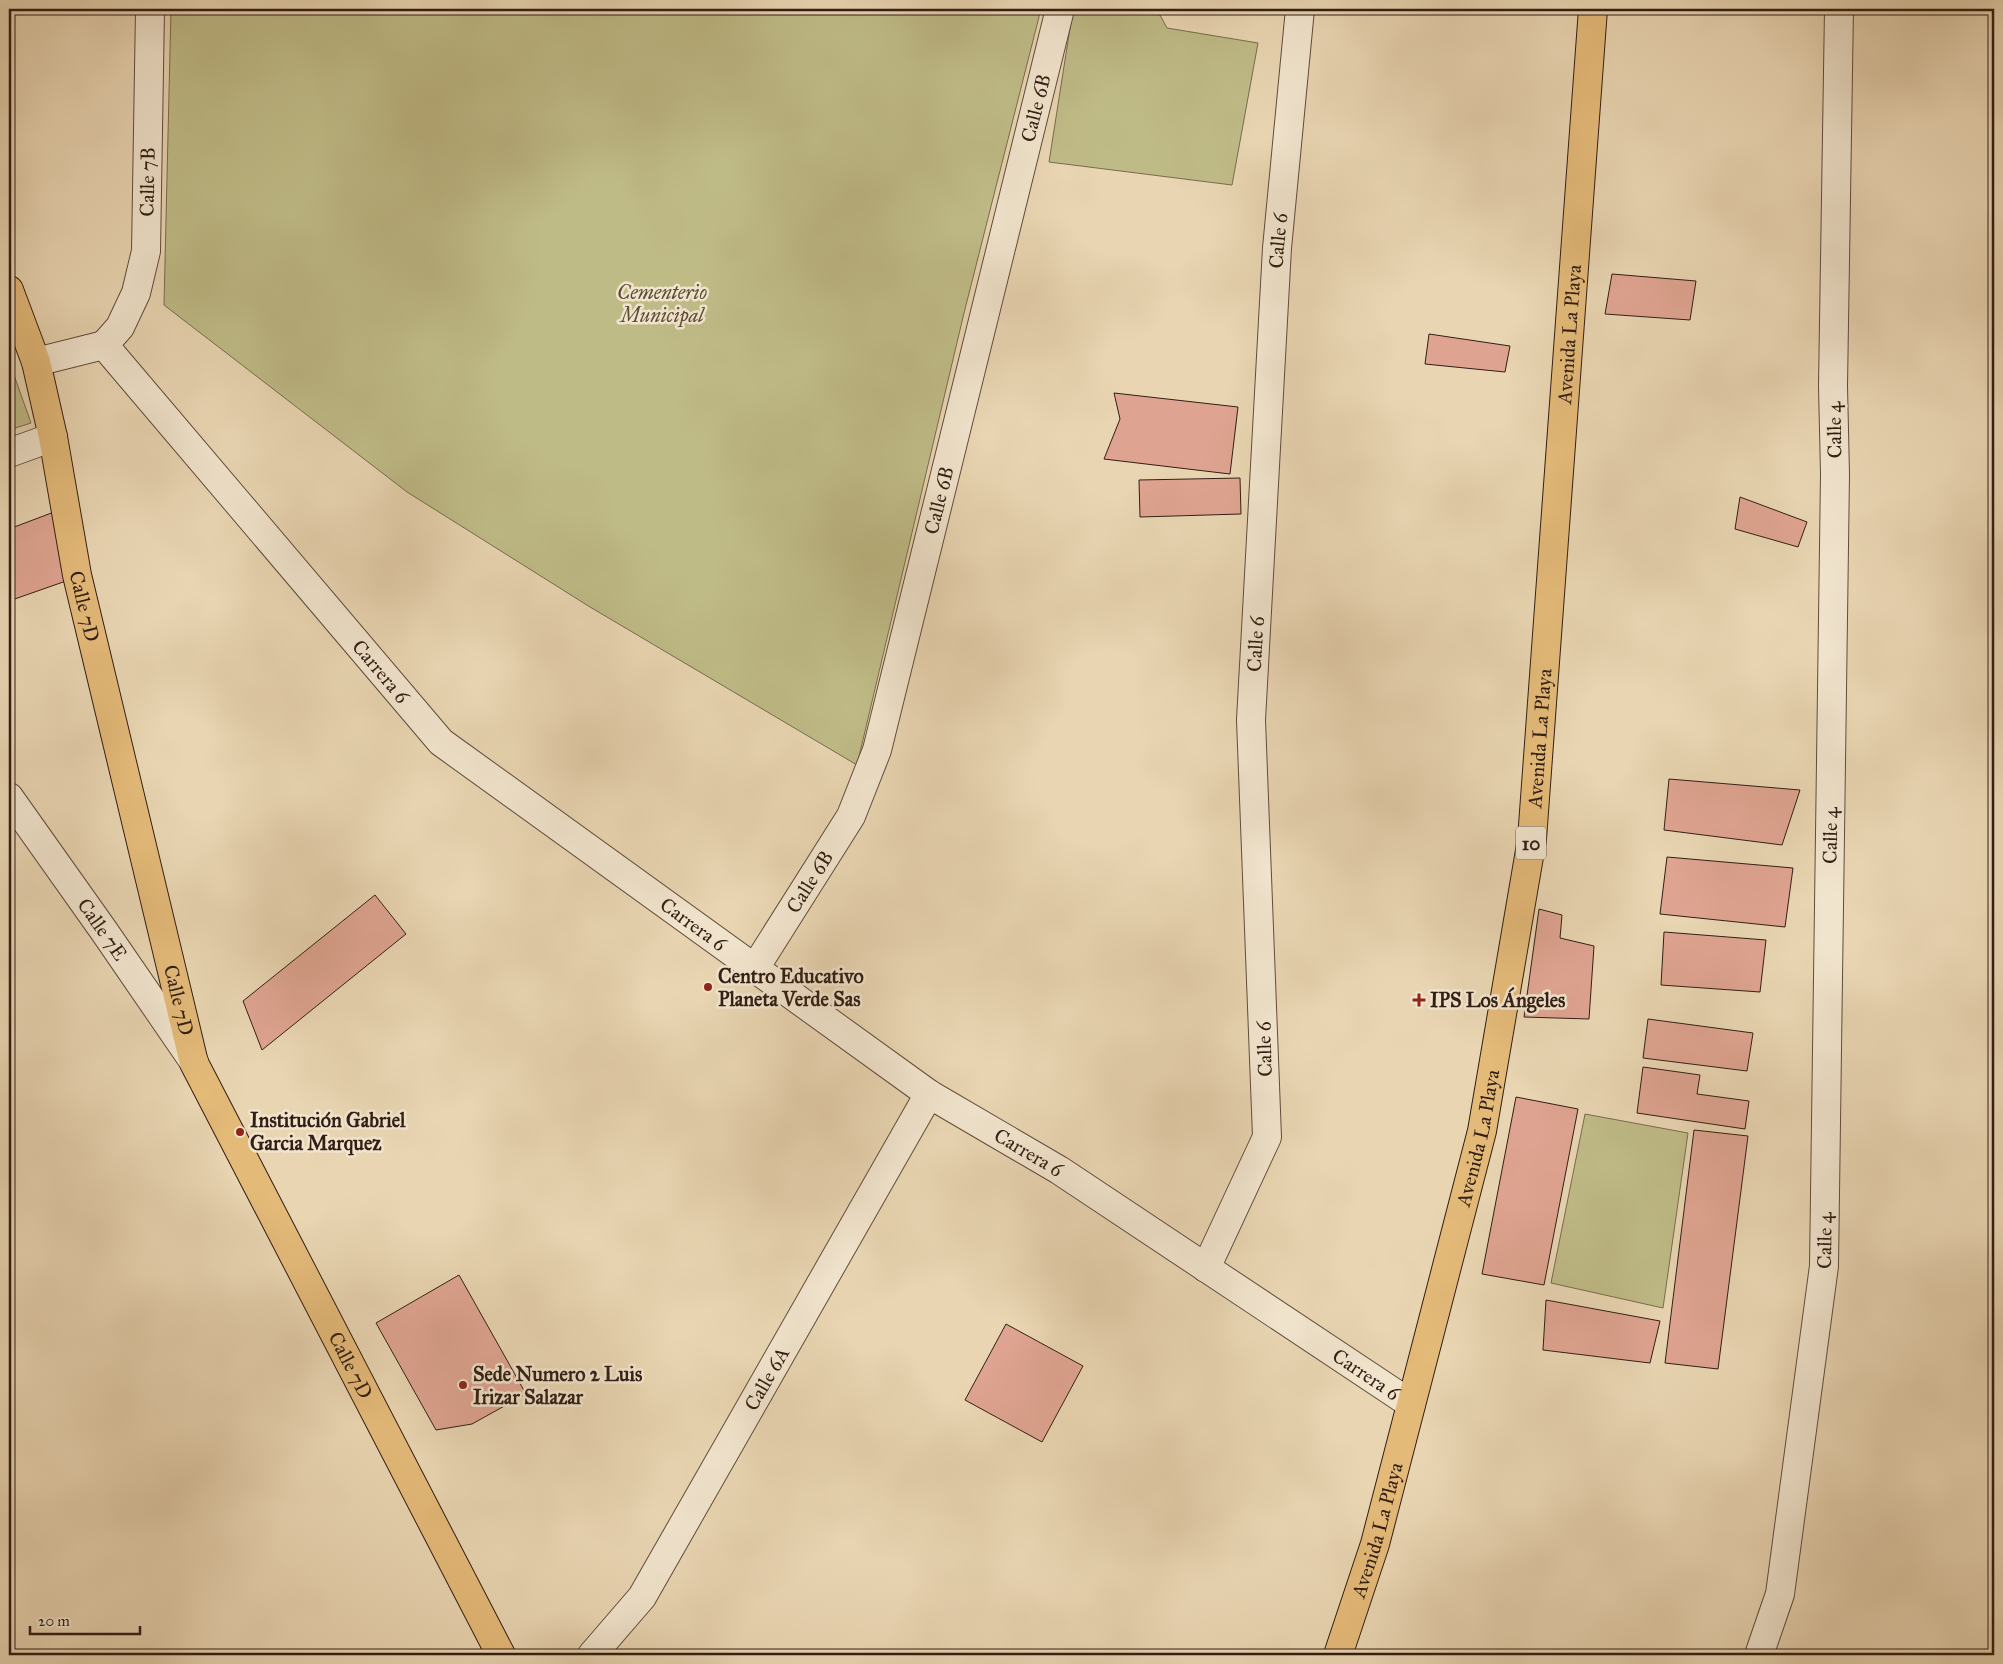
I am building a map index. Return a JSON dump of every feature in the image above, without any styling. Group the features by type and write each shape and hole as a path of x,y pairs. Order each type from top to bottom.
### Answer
{"main road":[{"name":"Avenida La Playa","path":"1338,1655 1375,1544 1482,1131 1532,839 1593,9"},
{"name":"Calle 7D","path":"9,290 36,362 53,437 77,575 194,1063 501,1655"}],"street":[{"name":"Calle 7B","path":"104,345 120,327 136,293 146,252 150,9"},
{"name":"Calle 6B","path":"755,968 851,816 877,750 1060,9"},
{"name":"Calle 6","path":"1206,1268 1267,1137 1251,720 1277,248 1299,9"},
{"name":"Calle 4","path":"1759,1655 1780,1594 1824,1266 1835,474 1833,386 1839,9"},
{"path":"36,362 104,345"},
{"name":"Carrera 6","path":"104,345 441,742 929,1094 1059,1170 1410,1404"},
{"path":"9,453 53,437"},
{"name":"Calle 7E","path":"9,797 194,1063"},
{"name":"Calle 6A","path":"592,1655 642,1597 929,1094"}],"green space":[{"name":"Cementerio Municipal","path":"171,9 1041,9 964,313 857,765 590,607 407,492 164,305"},
{"path":"1073,9 1107,9 1160,15 1167,28 1258,43 1232,185 1049,162"},
{"path":"9,361 31,423 9,430"},
{"path":"1585,1114 1688,1133 1663,1308 1551,1283"}],"building":[{"path":"1612,274 1696,281 1690,320 1605,314"},
{"path":"1429,334 1510,346 1505,372 1425,364"},
{"path":"1114,393 1238,407 1230,474 1104,459 1120,419"},
{"path":"1240,478 1241,514 1140,517 1139,480"},
{"path":"1740,497 1807,522 1798,547 1735,529"},
{"path":"54,512 66,581 9,601 9,529"},
{"path":"1669,779 1800,790 1782,845 1664,830"},
{"path":"1667,857 1793,868 1785,927 1660,914"},
{"path":"375,895 406,934 262,1050 243,1001"},
{"path":"1539,909 1562,915 1560,938 1594,946 1589,1019 1524,1017"},
{"path":"1664,932 1766,940 1760,992 1661,985"},
{"path":"1648,1019 1753,1033 1747,1071 1643,1058"},
{"path":"1643,1067 1700,1075 1697,1094 1749,1101 1745,1129 1637,1113"},
{"path":"1516,1097 1578,1109 1544,1285 1482,1274"},
{"path":"1694,1130 1748,1136 1718,1369 1665,1363"},
{"path":"459,1275 526,1394 472,1424 436,1430 376,1323"},
{"path":"1546,1300 1660,1321 1650,1363 1543,1350"},
{"path":"1006,1324 1083,1366 1042,1442 965,1400"},
{"path":"1684,1650 1712,1655 1683,1655"}],"place":[{"name":"Centro Educativo Planeta Verde Sas","path":"708,987"},
{"name":"IPS Los Ángeles","path":"1419,1000"},
{"name":"Institución Gabriel Garcia Marquez","path":"240,1132"},
{"name":"Sede Numero 2 Luis Irizar Salazar","path":"463,1385"}]}
